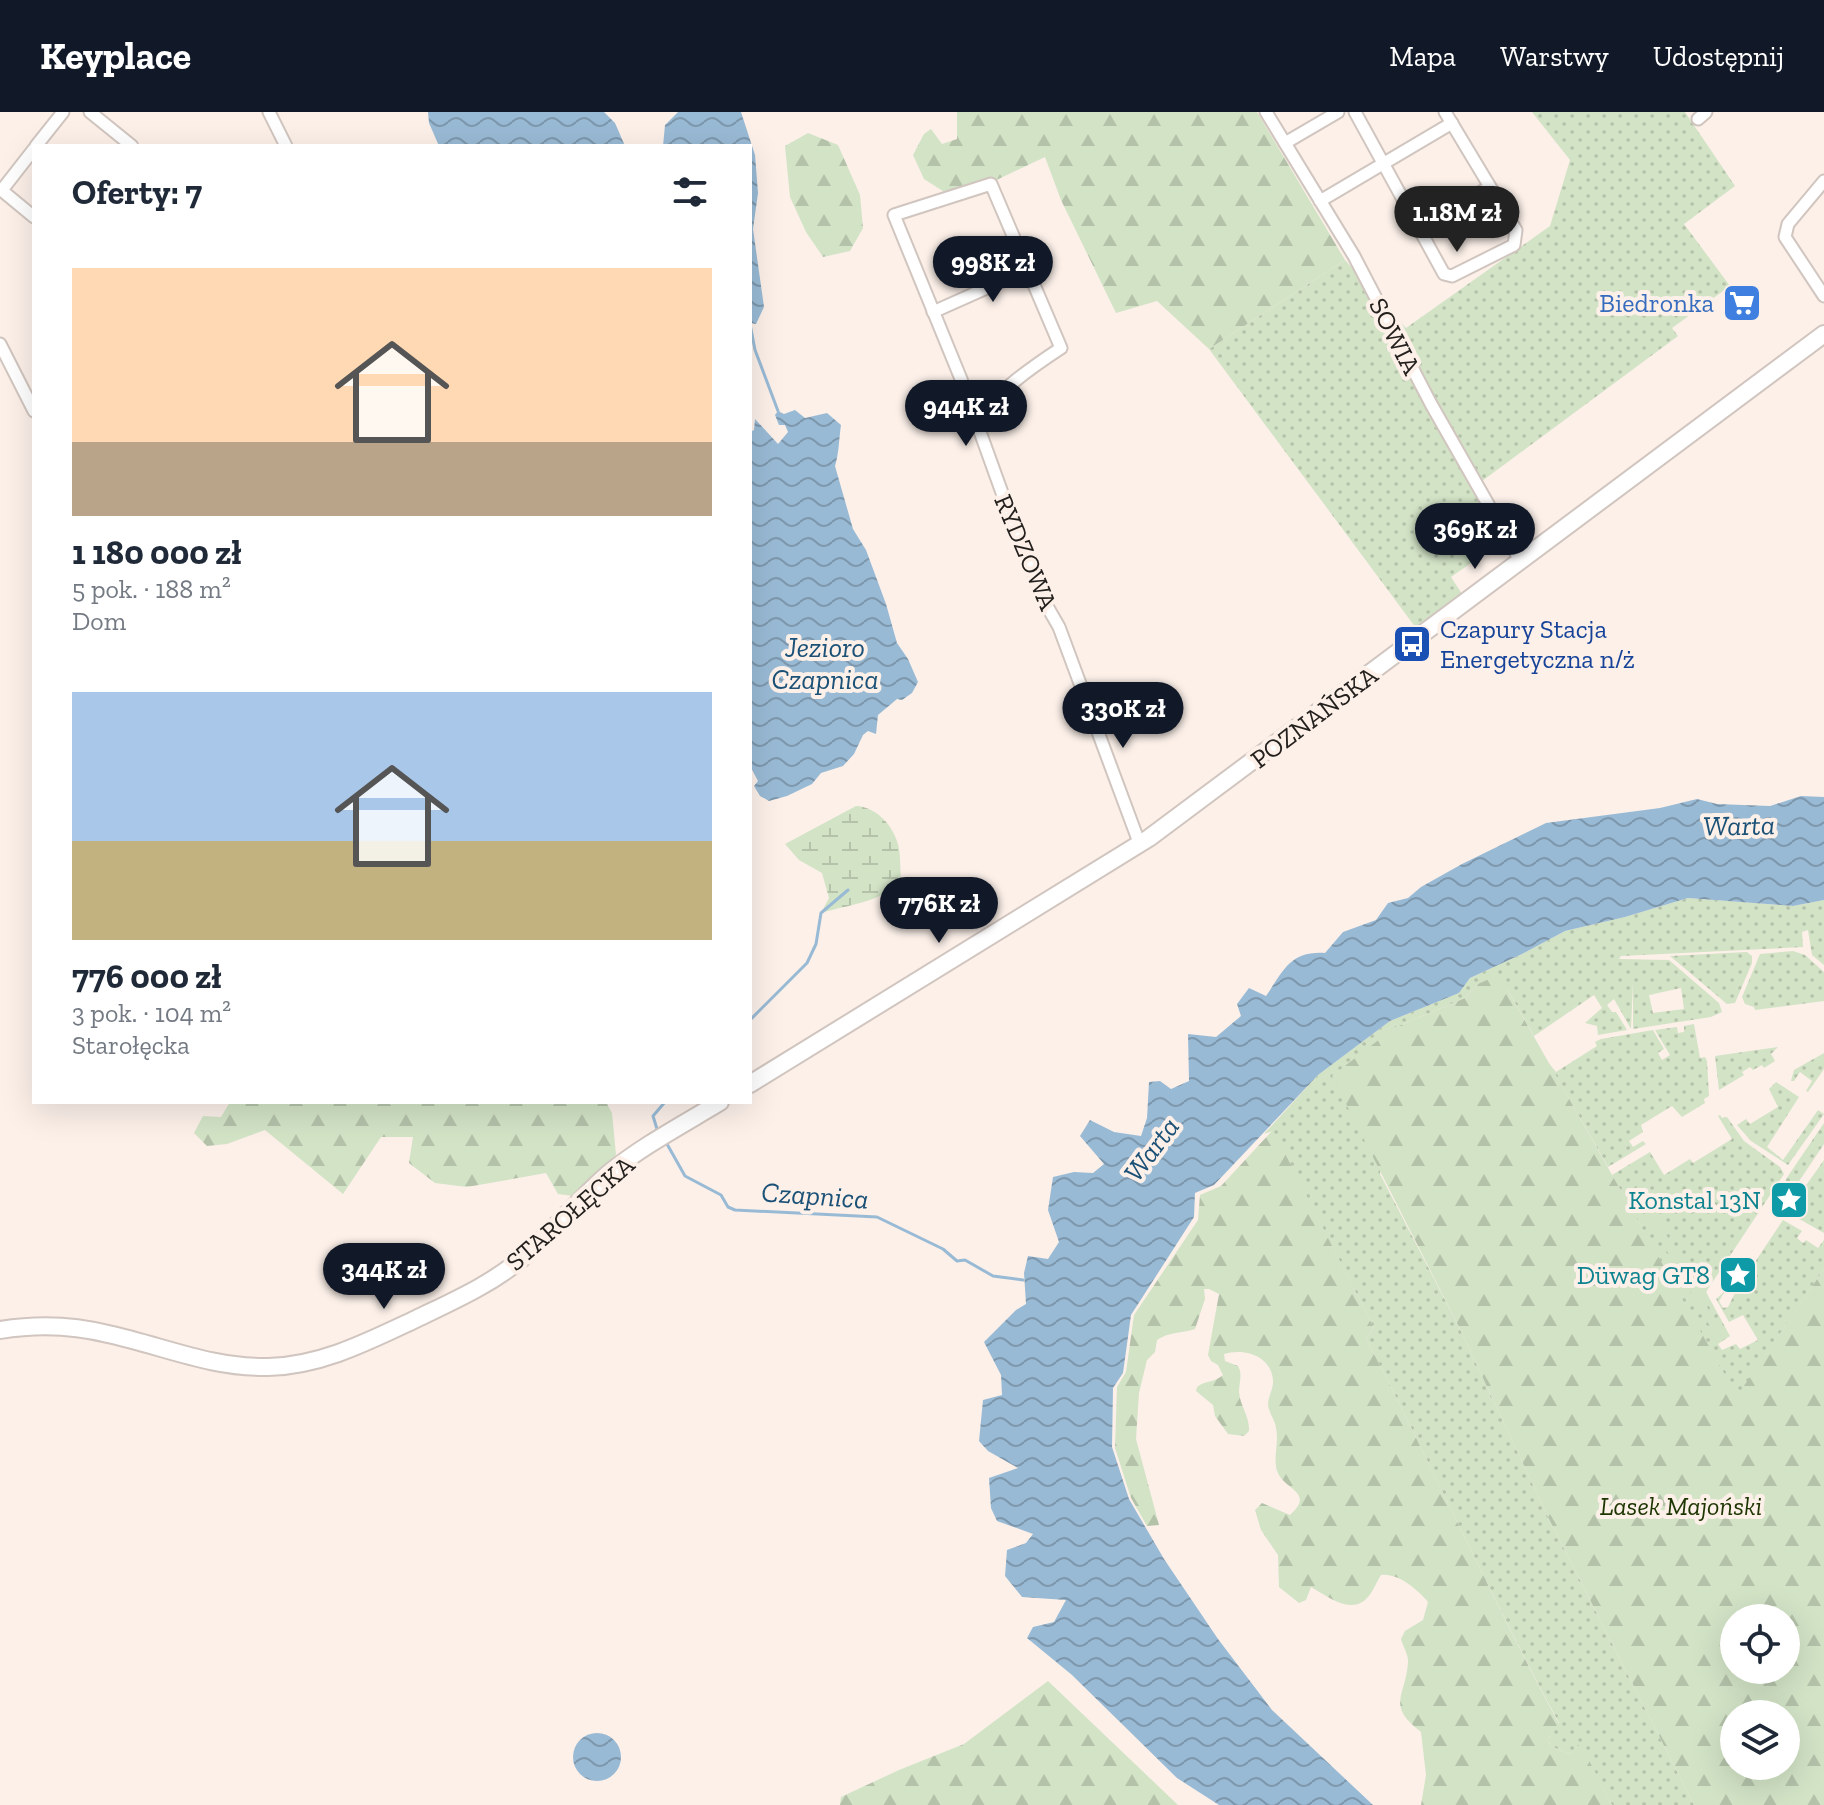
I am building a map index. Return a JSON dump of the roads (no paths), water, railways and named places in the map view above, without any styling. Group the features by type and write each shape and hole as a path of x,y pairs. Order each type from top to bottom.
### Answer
{"street":[{"path":"37,144 63,112"},
{"path":"90,112 130,144"},
{"path":"269,112 285,144"},
{"name":"SOWIA","path":"1266,112 1354,256 1431,404 1521,562"},
{"path":"1285,143 1338,112"},
{"path":"1355,112 1444,274 1452,276 1514,245 1516,230 1445,112"},
{"path":"1320,201 1452,123"},
{"path":"32,151 1,190 32,215"},
{"path":"1824,181 1788,224 1785,237 1824,296"},
{"name":"RYDZOWA","path":"1027,270 991,184 894,215 939,309 975,420 1014,526 1030,557 1040,594 1064,642 1145,842"},
{"path":"1418,226 1490,187"},
{"path":"939,309 1027,270 1061,348 1017,377 975,420"},
{"name":"POZNAŃSKA","path":"1145,842 1824,334"},
{"path":"0,344 32,407"},
{"path":"752,1083 1145,842"},
{"name":"STAROŁĘCKA","path":"0,1330 45,1326 93,1331 212,1363 237,1366 280,1366 334,1354 424,1315 490,1281 532,1250 618,1167 717,1104"}],"water":[{"path":"428,112 604,112 615,123 624,144 438,144"},
{"path":"678,112 741,112 751,144 663,144 665,125"},
{"path":"752,146 758,193 753,229 764,307 756,324 752,323"},
{"name":"Jezioro Czapnica","path":"795,410 805,418 827,413 841,425 835,466 853,529 866,550 897,643 918,682 912,693 902,700 897,699 878,715 876,734 868,731 863,735 854,754 843,766 821,773 812,784 787,796 769,801 760,796 754,786 758,781 752,770 752,431 755,419 778,444 788,432 785,425 779,425 775,415 778,411 784,414"},
{"name":"Warta","path":"1801,796 1824,797 1824,900 1793,906 1688,898 1565,931 1470,978 1459,993 1390,1021 1318,1075 1214,1185 1195,1193 1194,1217 1131,1315 1123,1373 1113,1388 1112,1447 1129,1499 1164,1559 1218,1639 1272,1710 1373,1805 1219,1805 1177,1778 1072,1675 1027,1638 1033,1627 1054,1622 1066,1600 1022,1597 1005,1576 1007,1550 1026,1543 1033,1534 997,1521 991,1508 989,1478 1018,1468 988,1451 979,1441 983,1400 1002,1395 1001,1375 984,1342 1026,1304 1024,1273 1028,1256 1048,1259 1059,1242 1048,1210 1053,1177 1074,1172 1093,1173 1104,1164 1080,1136 1090,1120 1114,1132 1141,1136 1147,1118 1149,1082 1160,1081 1171,1089 1189,1081 1188,1034 1216,1037 1241,1016 1237,1004 1249,988 1266,996 1283,970 1296,959 1313,953 1325,953 1343,932 1376,920 1388,903 1408,898 1462,864 1546,823 1660,808 1697,799 1717,804 1770,806"},
{"path":"597,1733 606,1734 614,1740 620,1748 620,1766 614,1774 606,1780 597,1781 588,1780 580,1774 574,1766 573,1757 574,1748 580,1740 588,1734"}],"waterway":[{"path":"752,334 778,411"},
{"name":"Czapnica","path":"752,1018 807,963 816,944 821,913 848,890"},
{"name":"Czapnica","path":"657,1129 653,1116 663,1104"},
{"name":"Czapnica","path":"667,1144 685,1176 721,1195 728,1207 735,1210 877,1217 943,1249 957,1261 965,1260 993,1276 1023,1280"}],"place":[{"name":"Biedronka","path":"1742,303"},
{"name":"Czapury Stacja Energetyczna n/ż","path":"1412,644"},
{"name":"Konstal 13N","path":"1789,1200"},
{"name":"Düwag GT8","path":"1738,1275"}],"park label":[{"name":"Lasek Majoński","path":"1681,1506"}]}
